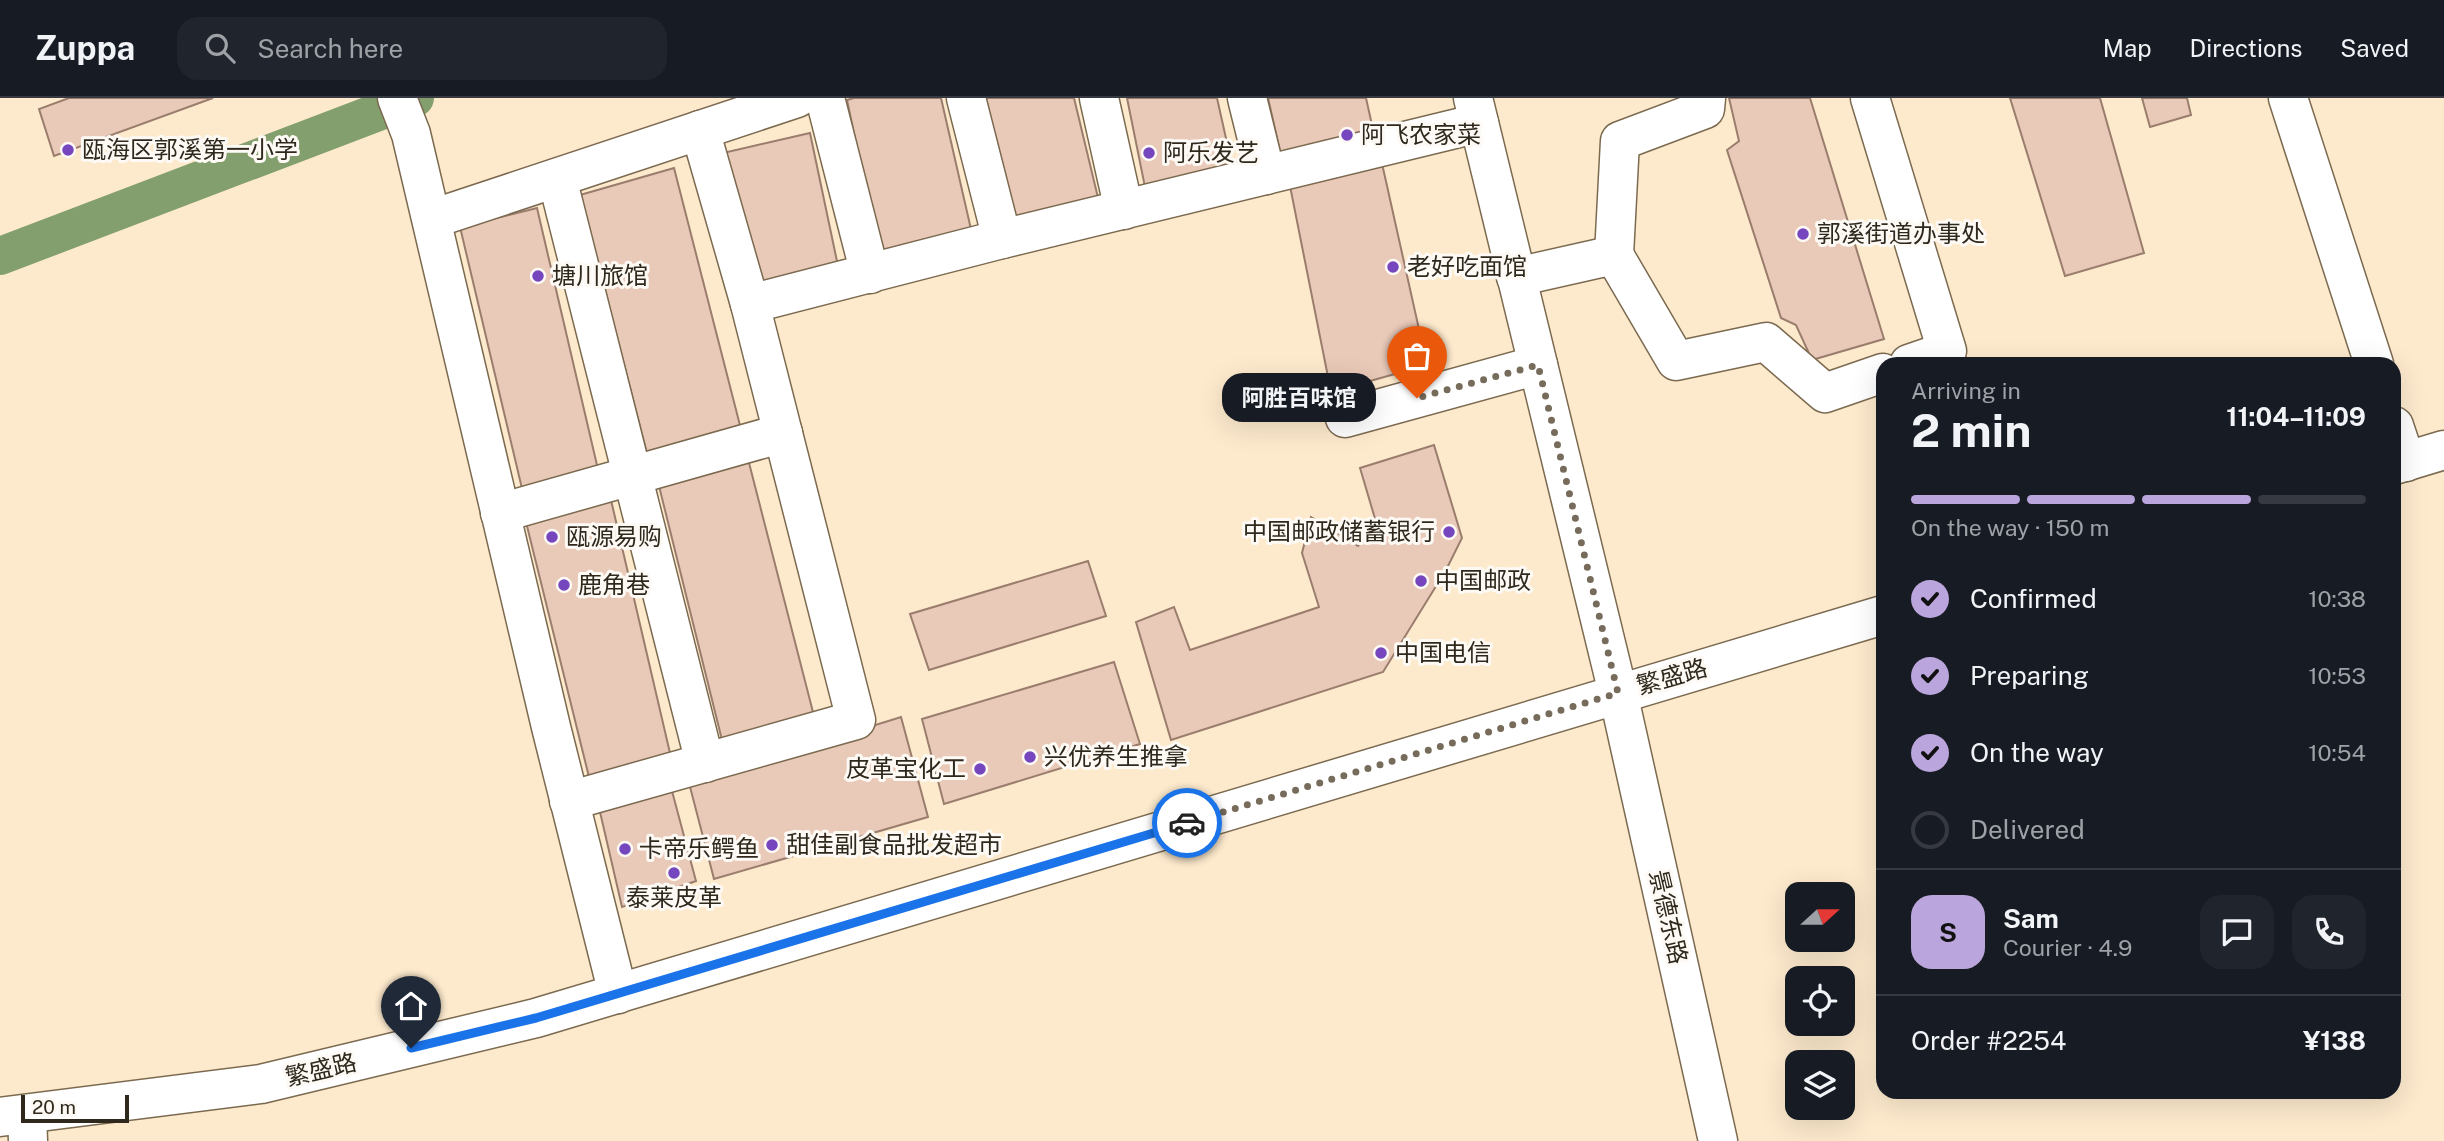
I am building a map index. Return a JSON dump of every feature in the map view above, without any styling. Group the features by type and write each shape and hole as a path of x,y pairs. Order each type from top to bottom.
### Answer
{"main road":[{"path":"397,98 411,134 432,219 569,801 618,994"},
{"path":"432,219 797,98"},
{"path":"825,98 870,274"},
{"path":"966,98 1002,239"},
{"path":"1099,98 1124,210"},
{"path":"1247,98 1266,175"},
{"path":"1706,98 1705,109 1620,141 1614,255 1676,361 1766,342 1825,393 1876,375"},
{"path":"1870,98 1947,351 1929,357"},
{"path":"2288,98 2372,357"},
{"path":"750,304 1266,175 1476,110"},
{"name":"景德东路","path":"1476,110 1618,693 1718,1141"},
{"path":"569,801 856,720 750,304 700,130"},
{"path":"557,178 705,763"},
{"path":"1516,277 1614,255"},
{"path":"1345,418 1538,365"},
{"path":"500,513 783,433"},
{"path":"2401,463 2444,450"},
{"name":"繁盛路","path":"18,1124 261,1084 536,1018 1876,617"}],"building":[{"path":"69,98 213,98 54,156 39,109"},
{"path":"941,98 973,238 881,262 847,100"},
{"path":"986,98 1074,98 1100,206 1015,231"},
{"path":"1127,98 1217,98 1234,174 1147,197"},
{"path":"1268,98 1366,98 1376,143 1284,169"},
{"name":"郭溪街道办事处","path":"1729,98 1810,98 1884,339 1812,360 1796,325 1781,318 1727,150 1739,141"},
{"path":"2010,98 2100,98 2144,253 2065,276"},
{"path":"2142,98 2187,98 2191,115 2150,127"},
{"path":"810,133 838,266 750,289 723,153"},
{"path":"1381,159 1427,365 1331,392 1289,181"},
{"path":"674,168 743,437 650,465 580,195"},
{"path":"537,208 600,478 524,497 460,227"},
{"path":"1434,445 1462,538 1446,570 1383,672 1171,740 1136,622 1174,607 1190,650 1319,607 1302,553 1311,517 1358,546 1376,522 1360,468"},
{"path":"747,455 814,716 722,740 658,482"},
{"path":"611,500 670,753 589,777 526,522"},
{"path":"1088,561 1106,616 929,670 910,614"},
{"path":"1114,662 1140,744 944,804 922,719"},
{"path":"901,717 928,817 714,879 689,783"},
{"path":"672,791 696,881 622,907 600,812"}],"waterway":[{"path":"0,256 415,98"}],"way so far":[{"path":"1187,823 1618,693 1538,365 1417,398"}],"place":[{"name":"阿飞农家菜","path":"1347,135"},
{"name":"瓯海区郭溪第一小学","path":"68,150"},
{"name":"阿乐发艺","path":"1149,153"},
{"name":"郭溪街道办事处","path":"1803,234"},
{"name":"老好吃面馆","path":"1393,267"},
{"name":"塘川旅馆","path":"538,276"},
{"name":"阿胜百味馆","path":"1417,398"},
{"name":"中国邮政储蓄银行","path":"1449,532"},
{"name":"瓯源易购","path":"552,537"},
{"name":"中国邮政","path":"1421,581"},
{"name":"鹿角巷","path":"564,585"},
{"name":"中国电信","path":"1381,653"},
{"name":"兴优养生推拿","path":"1030,757"},
{"name":"皮革宝化工","path":"980,769"},
{"name":"甜佳副食品批发超市","path":"772,845"},
{"name":"卡帝乐鳄鱼","path":"625,849"},
{"name":"泰莱皮革","path":"674,873"}],"route":[{"path":"411,1048 536,1018 1187,823"}]}
